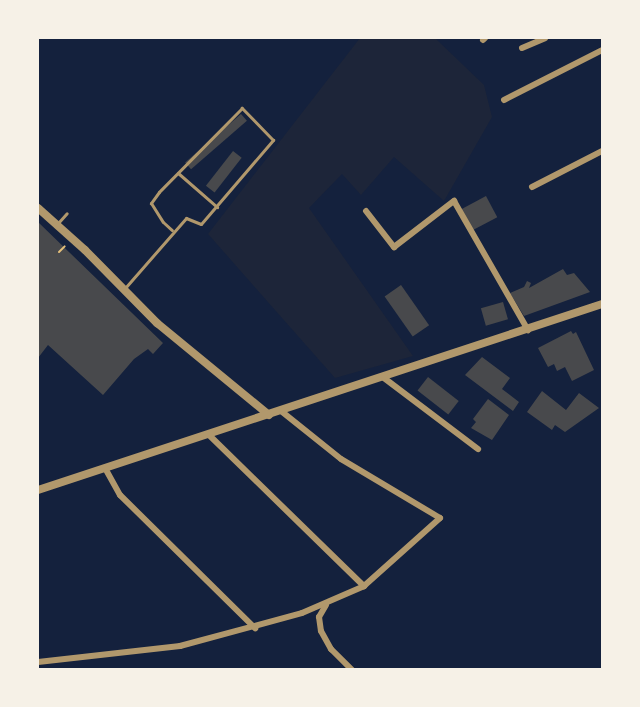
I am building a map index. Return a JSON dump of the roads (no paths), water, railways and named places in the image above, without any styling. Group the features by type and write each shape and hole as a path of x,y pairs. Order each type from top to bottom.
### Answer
{"street":[{"path":"522,48 545,38"},
{"path":"504,100 603,50"},
{"path":"532,187 603,151"},
{"path":"366,211 394,247 454,201 528,330"},
{"path":"38,208 157,323 269,415"},
{"path":"38,490 384,378 603,304"},
{"path":"384,378 477,449"},
{"path":"38,662 152,651 255,628 326,604 364,586 440,518 341,459 281,411"},
{"path":"208,434 364,586"},
{"path":"105,468 120,495 255,628"},
{"path":"326,604 319,617 321,631 331,649 352,669"}],"lane":[{"path":"123,289 172,230 186,218 201,224 273,140 242,108 151,203 163,222 172,230"},
{"path":"178,173 217,207"},
{"path":"57,225 67,213"}]}
